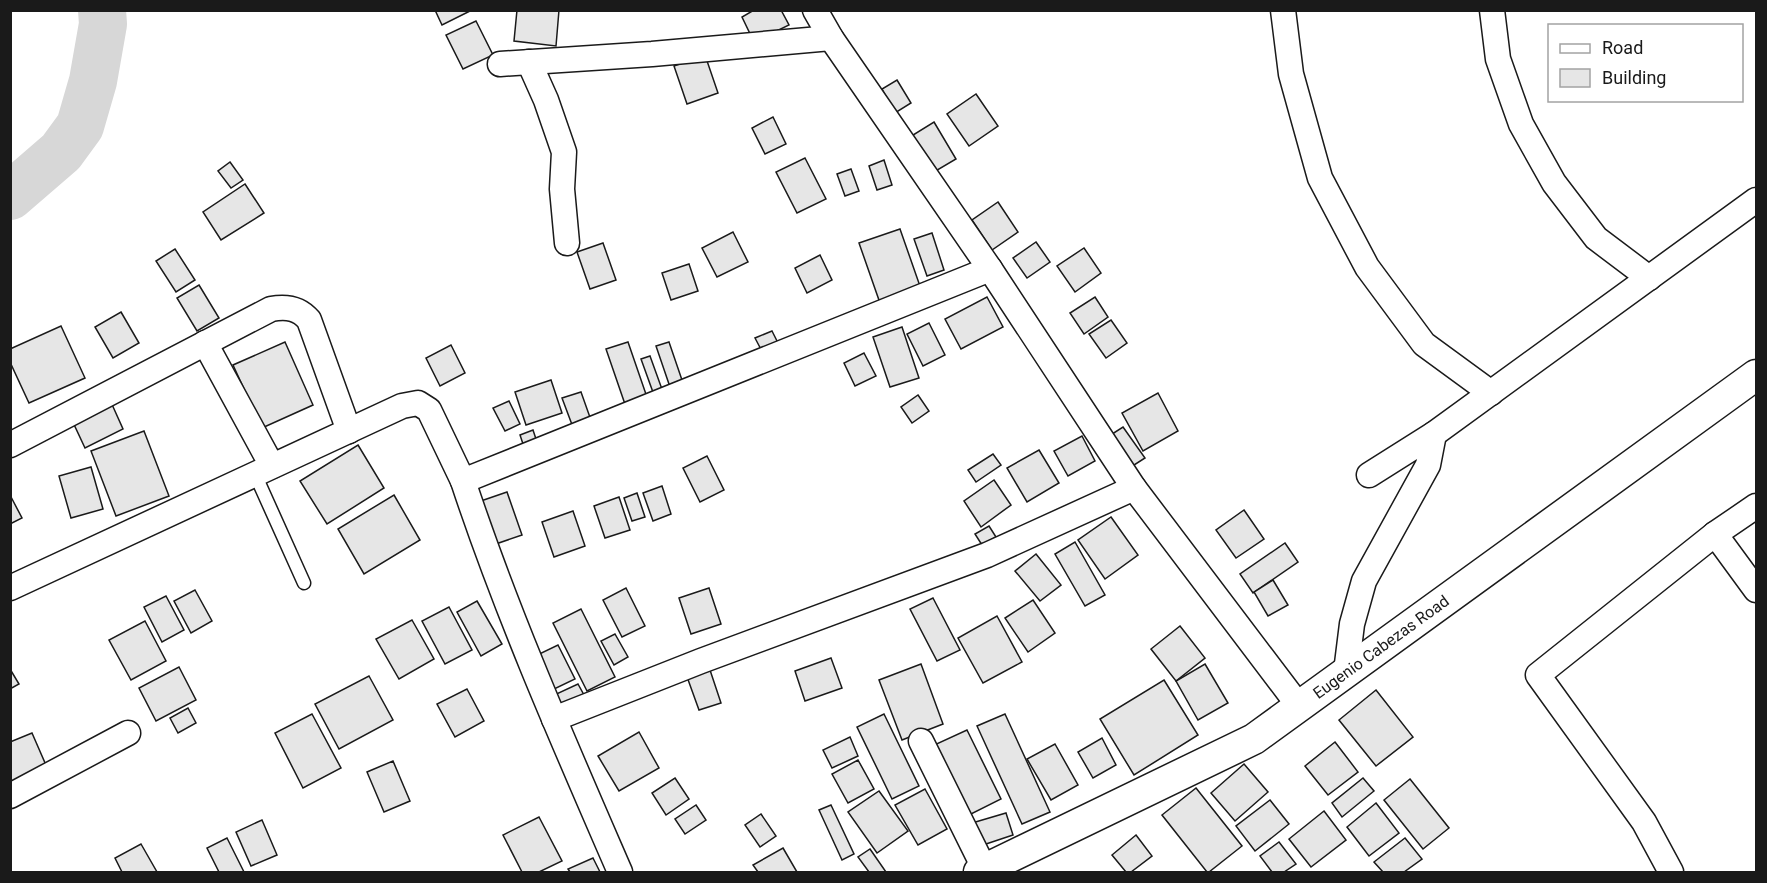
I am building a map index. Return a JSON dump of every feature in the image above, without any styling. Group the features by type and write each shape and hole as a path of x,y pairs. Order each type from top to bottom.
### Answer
{"street":[{"path":"815,10 831,38 990,269 1134,488 1299,706"},
{"path":"1283,10 1291,74 1320,178 1367,267 1425,344 1491,393"},
{"path":"1492,10 1498,59 1517,113 1554,183 1596,238 1649,278"},
{"path":"500,64 652,54 831,38"},
{"path":"529,62 546,100 564,152 562,189 567,243"},
{"path":"1369,475 1434,434 1756,200"},
{"path":"463,481 990,269"},
{"path":"10,445 271,309 283,307 294,308 309,320 349,430"},
{"path":"205,343 263,470"},
{"name":"Eugenio Cabezas Road","path":"982,871 1254,739 1756,375"},
{"path":"10,588 349,430 402,406 418,403 429,410 463,481 475,518 554,719 620,873"},
{"path":"1346,672 1352,624 1364,581 1428,465 1434,434"},
{"path":"554,719 701,661 987,555 1134,488"},
{"path":"1671,873 1644,822 1538,675 1715,534 1756,506"},
{"path":"1715,534 1756,590"},
{"path":"10,796 128,733"},
{"path":"921,741 982,871"}],"lane":[{"path":"263,470 304,583"}],"building":[{"path":"435,10 472,10 442,25"},
{"path":"517,10 559,10 556,46 514,41"},
{"path":"754,10 781,10 789,25 754,42 742,17"},
{"path":"476,21 493,55 463,69 446,35"},
{"path":"705,55 718,93 687,104 674,66"},
{"path":"897,80 911,103 895,113 882,89"},
{"path":"976,94 998,126 969,146 947,114"},
{"path":"773,117 786,144 765,154 752,128"},
{"path":"934,122 956,159 934,172 913,135"},
{"path":"805,158 826,199 797,213 776,172"},
{"path":"884,160 892,185 877,190 869,166"},
{"path":"230,162 243,180 231,188 218,171"},
{"path":"851,169 859,191 845,196 837,174"},
{"path":"245,184 264,213 221,240 203,212"},
{"path":"998,202 1018,232 992,250 972,220"},
{"path":"900,229 921,289 880,303 859,243"},
{"path":"733,232 748,262 717,277 702,248"},
{"path":"932,233 944,270 927,276 914,239"},
{"path":"1036,242 1050,262 1027,278 1013,258"},
{"path":"603,243 616,280 590,289 577,252"},
{"path":"1084,248 1101,273 1075,292 1057,266"},
{"path":"175,249 195,280 176,292 156,261"},
{"path":"820,255 832,280 807,293 795,268"},
{"path":"689,264 698,291 671,300 662,273"},
{"path":"199,285 219,318 197,331 177,298"},
{"path":"987,297 1003,327 961,349 945,319"},
{"path":"1095,297 1108,317 1084,334 1070,313"},
{"path":"121,312 139,343 113,358 95,327"},
{"path":"1111,320 1127,343 1106,358 1089,334"},
{"path":"929,323 945,355 923,366 907,334"},
{"path":"61,326 85,378 29,403 10,362 10,349"},
{"path":"902,327 919,378 890,387 873,337"},
{"path":"772,331 780,347 764,355 755,338"},
{"path":"285,342 313,405 262,428 233,365"},
{"path":"628,342 649,403 627,410 606,349"},
{"path":"669,342 683,383 670,387 656,346"},
{"path":"451,345 465,373 440,386 426,358"},
{"path":"864,353 876,376 855,386 844,363"},
{"path":"650,356 663,392 654,395 641,359"},
{"path":"551,380 562,413 526,425 515,392"},
{"path":"581,392 592,423 574,430 562,398"},
{"path":"1158,393 1178,431 1143,451 1122,413"},
{"path":"918,395 929,411 912,423 901,407"},
{"path":"110,400 123,429 85,448 71,418"},
{"path":"509,401 520,424 505,431 493,408"},
{"path":"1123,427 1145,458 1131,467 1109,436"},
{"path":"533,430 539,448 526,453 520,435"},
{"path":"144,431 169,496 116,516 91,451"},
{"path":"1082,436 1095,461 1068,476 1054,451"},
{"path":"358,445 384,488 327,524 300,481"},
{"path":"1039,450 1059,483 1027,502 1007,468"},
{"path":"993,454 1001,465 976,482 968,470"},
{"path":"707,456 724,490 700,502 683,468"},
{"path":"91,467 103,509 71,518 59,476"},
{"path":"994,480 1011,505 981,527 964,501"},
{"path":"662,486 671,514 653,521 643,493"},
{"path":"507,492 522,535 490,546 475,503"},
{"path":"637,493 645,517 632,521 624,498"},
{"path":"10,495 22,518 10,524"},
{"path":"394,495 420,540 364,574 338,529"},
{"path":"619,497 630,530 605,538 594,506"},
{"path":"1244,510 1264,539 1236,558 1216,530"},
{"path":"573,511 585,546 554,557 542,522"},
{"path":"1111,517 1138,555 1105,579 1078,540"},
{"path":"989,526 996,537 982,545 975,534"},
{"path":"1075,542 1105,595 1085,606 1055,554"},
{"path":"1285,543 1298,562 1253,593 1240,574"},
{"path":"1036,554 1061,585 1040,601 1015,571"},
{"path":"1273,580 1288,605 1268,616 1254,592"},
{"path":"626,588 645,626 622,637 603,600"},
{"path":"709,588 721,624 691,634 679,598"},
{"path":"195,590 212,621 191,633 174,601"},
{"path":"166,596 184,630 162,642 144,607"},
{"path":"933,598 960,650 937,661 910,609"},
{"path":"1033,600 1055,633 1028,652 1005,618"},
{"path":"477,601 502,644 481,656 457,612"},
{"path":"449,607 472,650 445,664 422,621"},
{"path":"581,609 615,677 587,691 553,623"},
{"path":"997,616 1022,662 983,683 958,638"},
{"path":"412,620 434,659 399,679 376,639"},
{"path":"145,621 166,661 131,680 109,640"},
{"path":"1180,626 1205,658 1176,681 1151,649"},
{"path":"615,634 628,657 614,665 601,641"},
{"path":"558,645 575,679 550,691 533,657"},
{"path":"831,658 842,688 805,701 795,671"},
{"path":"921,664 943,724 902,740 879,680"},
{"path":"1205,664 1228,703 1198,720 1176,681"},
{"path":"179,667 196,700 156,721 139,688"},
{"path":"709,667 721,703 699,710 686,674"},
{"path":"10,669 19,684 10,689"},
{"path":"369,676 393,720 339,749 315,704"},
{"path":"1164,680 1198,735 1134,775 1100,719"},
{"path":"578,684 584,695 558,708 552,696"},
{"path":"467,689 484,721 455,737 437,704"},
{"path":"1376,690 1413,737 1376,766 1339,720"},
{"path":"188,708 196,723 178,733 170,718"},
{"path":"312,714 341,768 303,788 275,733"},
{"path":"884,714 919,786 892,799 857,727"},
{"path":"1005,714 1050,812 1022,824 977,726"},
{"path":"967,730 1001,799 967,816 932,746"},
{"path":"639,732 659,768 619,791 598,756"},
{"path":"32,733 49,772 14,788 10,781 10,742"},
{"path":"850,737 858,756 832,768 823,750"},
{"path":"1102,738 1116,765 1093,778 1078,752"},
{"path":"1335,742 1358,772 1328,795 1305,766"},
{"path":"1055,744 1078,785 1051,800 1027,759"},
{"path":"858,760 874,789 848,803 832,774"},
{"path":"393,761 410,801 384,812 367,772"},
{"path":"1244,764 1268,792 1235,821 1211,793"},
{"path":"675,778 689,799 666,815 652,793"},
{"path":"1363,778 1374,791 1342,817 1332,803"},
{"path":"1410,779 1449,828 1423,849 1384,800"},
{"path":"1196,788 1242,846 1209,872 1162,815"},
{"path":"925,789 947,829 918,845 895,805"},
{"path":"879,791 908,831 877,853 848,812"},
{"path":"1270,800 1289,824 1255,851 1236,826"},
{"path":"1376,803 1399,833 1369,856 1347,827"},
{"path":"696,805 706,820 685,834 675,819"},
{"path":"831,805 854,854 842,860 819,810"},
{"path":"1324,811 1346,840 1311,867 1289,839"},
{"path":"1006,813 1013,835 980,846 972,823"},
{"path":"761,814 776,836 760,847 745,825"},
{"path":"539,817 562,861 539,872 522,872 503,835"},
{"path":"262,820 277,855 251,866 236,832"},
{"path":"1136,835 1152,856 1131,872 1126,872 1112,855"},
{"path":"227,838 244,872 219,872 207,848"},
{"path":"1405,838 1422,859 1404,872 1383,872 1374,862"},
{"path":"1279,842 1296,864 1284,872 1272,872 1260,856"},
{"path":"141,844 157,872 122,872 115,858"},
{"path":"783,848 797,872 758,872 753,865"},
{"path":"870,849 886,872 869,872 858,857"},
{"path":"593,858 600,872 570,872 568,869"}],"waterway":[{"path":"10,196 61,152 80,126 93,81 103,24 102,10"}]}
